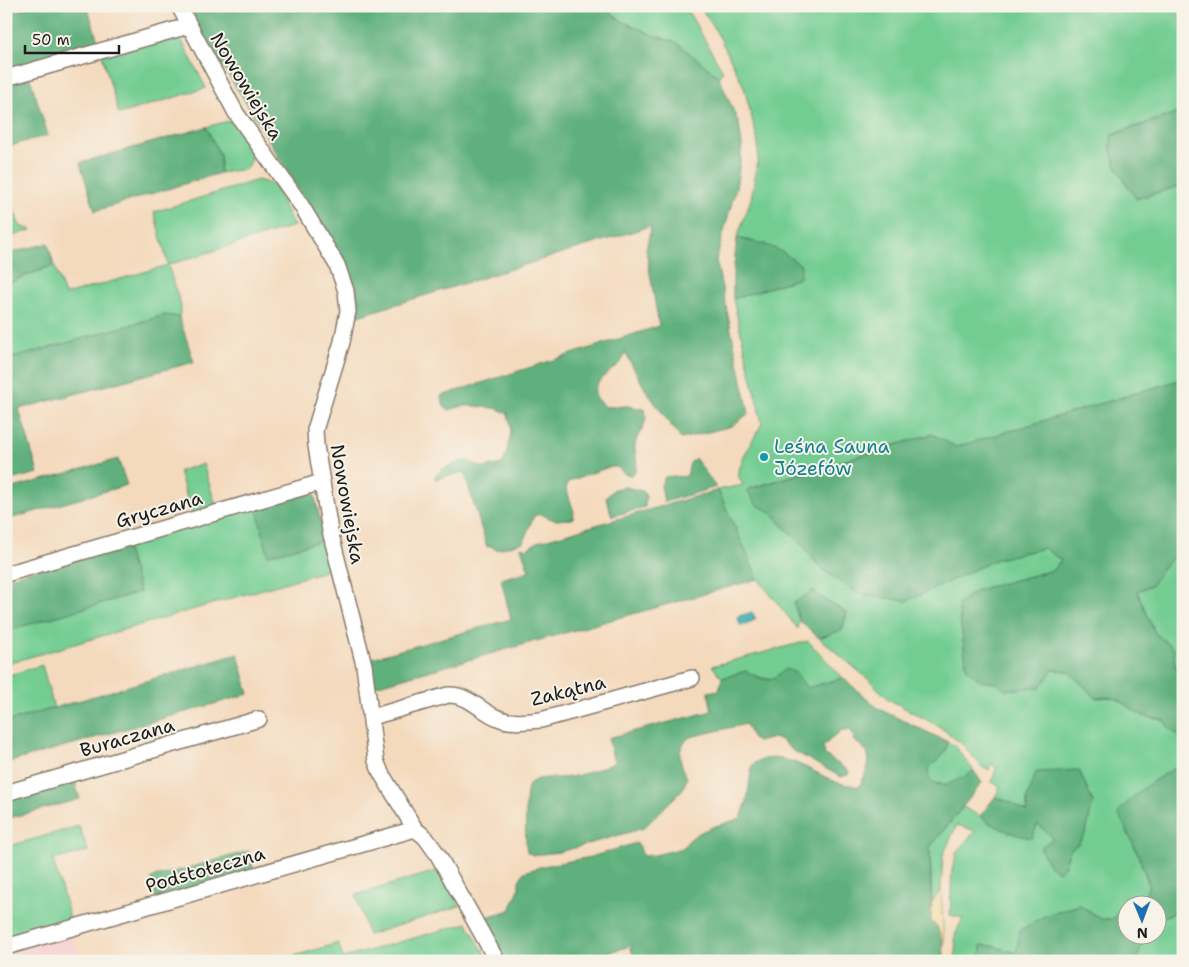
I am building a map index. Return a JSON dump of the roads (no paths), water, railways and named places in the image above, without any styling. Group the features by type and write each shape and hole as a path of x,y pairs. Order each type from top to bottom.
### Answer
{"street":[{"name":"Nowowiejska","path":"178,6 236,113 300,205 337,265 346,291 348,311 342,342 315,430 322,482 336,557 363,659 372,717 376,761 384,778 415,829 425,837 438,855 497,961"},
{"path":"6,78 188,26"},
{"name":"Gryczana","path":"6,574 322,482"},
{"name":"Zakątna","path":"372,717 454,694 499,718 520,722 541,720 692,678"},
{"name":"Buraczana","path":"6,793 259,719"},
{"name":"Podstołeczna","path":"6,947 415,829"}],"water":[{"path":"752,612 756,619 741,626 737,618"}],"place":[{"name":"Leśna Sauna Józefów","path":"764,457"}]}
